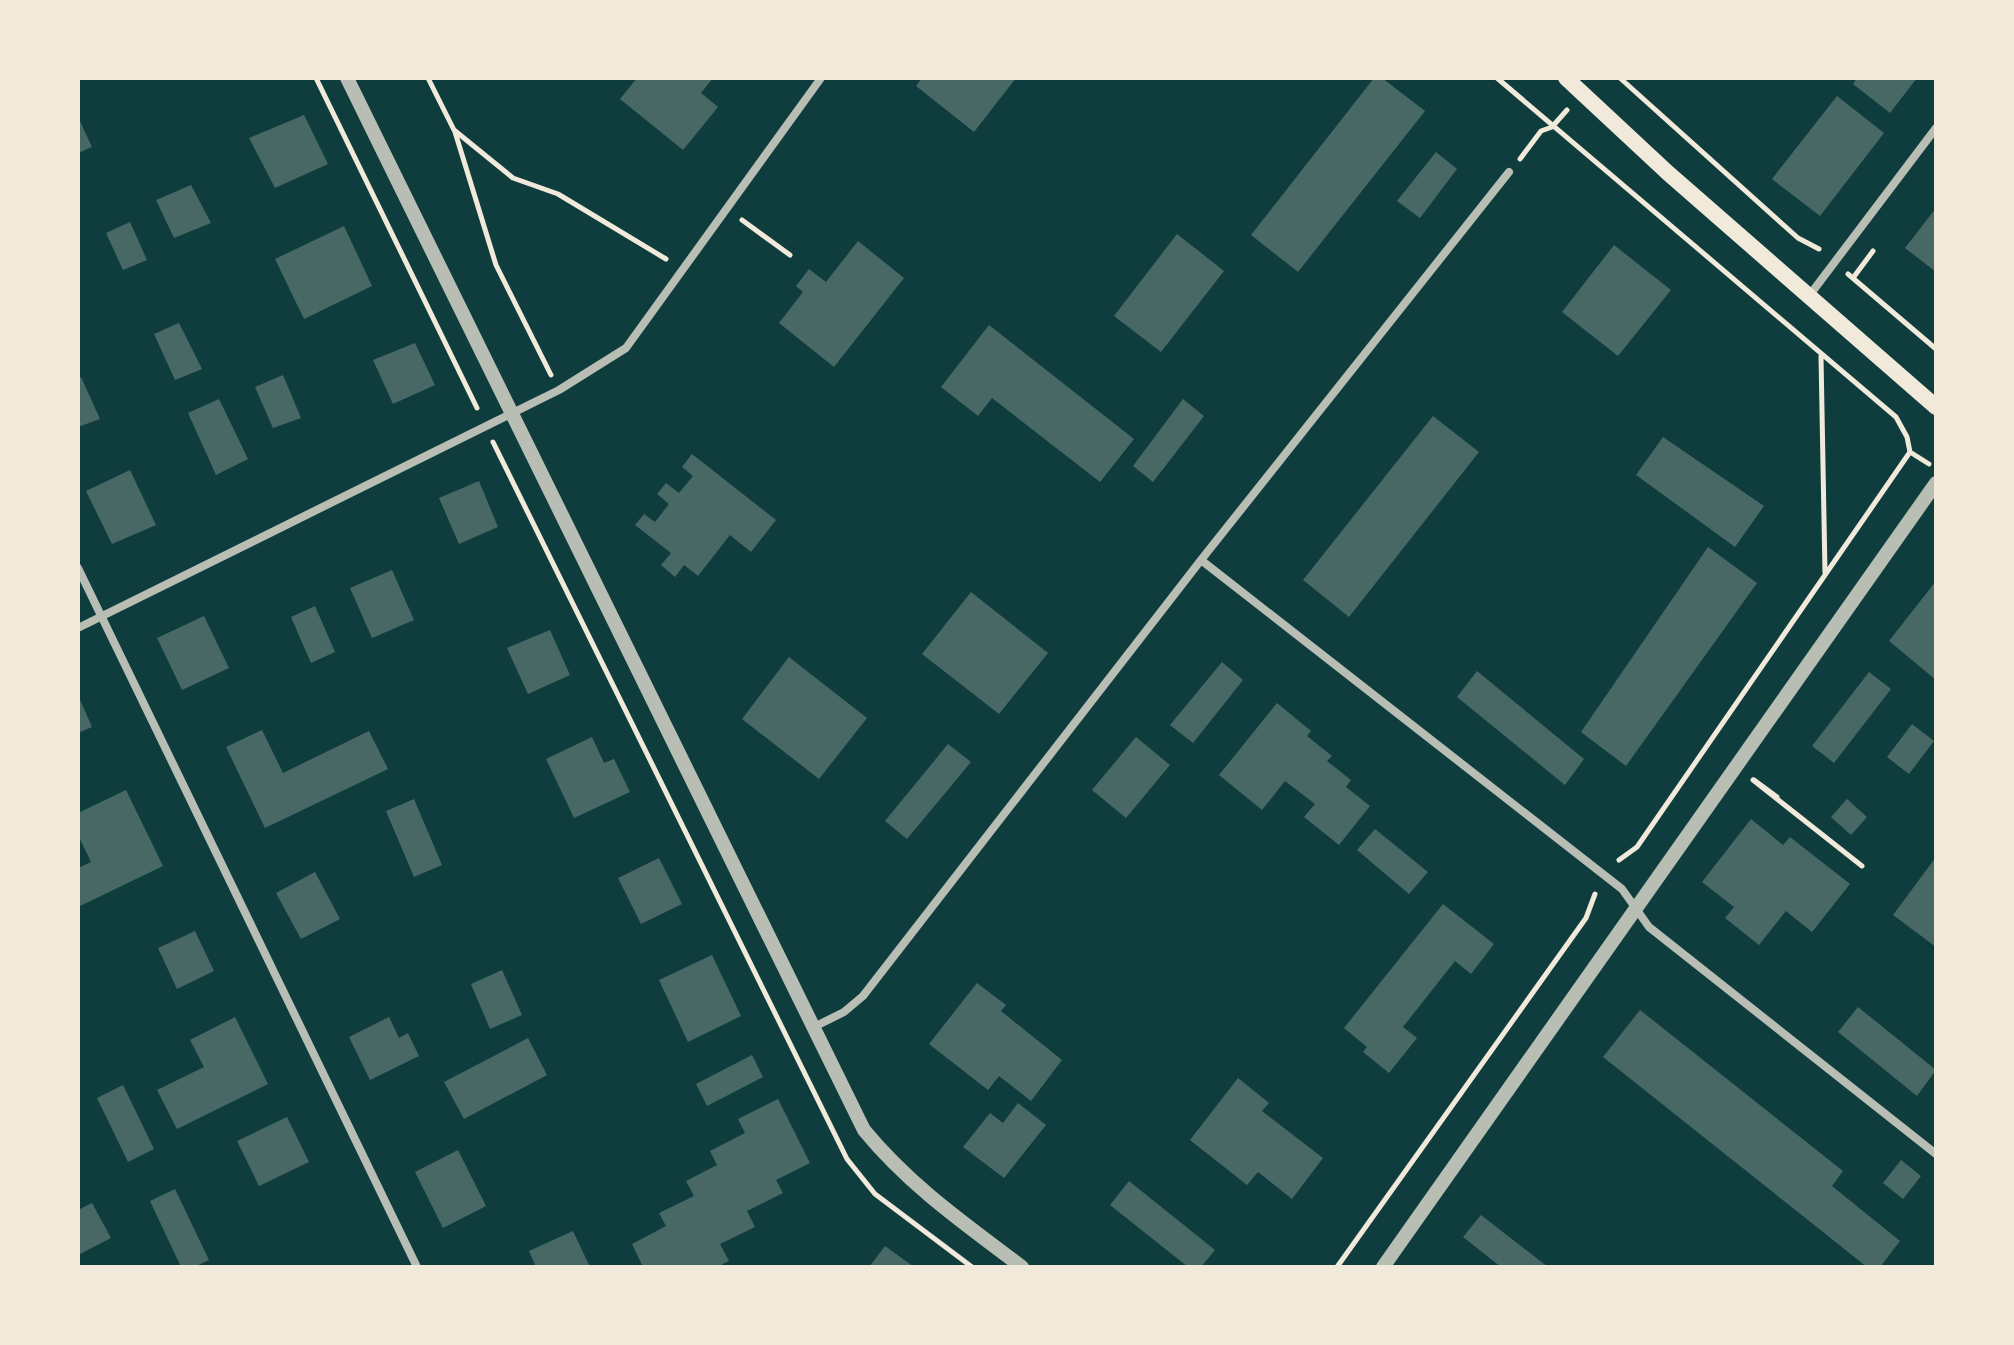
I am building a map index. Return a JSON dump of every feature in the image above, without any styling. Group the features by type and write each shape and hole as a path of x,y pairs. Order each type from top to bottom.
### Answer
{"main road":[{"path":"1566,78 1936,407"}],"street":[{"path":"347,78 811,1028 864,1130 892,1164 926,1195 1022,1267"},
{"path":"78,628 559,390 626,348 680,268 821,78"},
{"path":"1809,296 1936,128"},
{"path":"811,1028 844,1012 863,996 1201,560 1509,172"},
{"path":"1383,1267 1936,483"},
{"path":"1201,560 1622,889 1649,927 1936,1154"},
{"path":"78,568 417,1267"}],"path":[{"path":"316,78 486,427"},
{"path":"428,78 454,130 496,265 559,390"},
{"path":"1497,78 1896,417 1910,452 1936,469"},
{"path":"1620,78 1798,238 1834,261 1936,349"},
{"path":"1509,172 1541,131 1552,127 1582,93"},
{"path":"454,130 513,178 558,194 680,268"},
{"path":"725,208 790,255"},
{"path":"1821,355 1825,573"},
{"path":"1337,1267 1586,918 1604,876 1613,864 1637,847 1910,452"},
{"path":"1753,780 1775,792 1777,798"},
{"path":"1757,786 1777,798 1862,866"}],"building":[{"path":"637,78 713,78 701,93 718,107 683,150 620,99"},
{"path":"922,78 1016,78 974,132 916,86"},
{"path":"1374,78 1382,78 1425,111 1298,272 1251,235"},
{"path":"1857,78 1917,78 1890,113 1853,84"},
{"path":"1837,96 1884,133 1820,216 1772,179"},
{"path":"304,115 328,164 275,188 249,138"},
{"path":"78,117 92,147 78,153"},
{"path":"1436,152 1457,169 1420,218 1397,201"},
{"path":"191,185 211,223 174,238 156,200"},
{"path":"1936,208 1936,272 1905,248"},
{"path":"130,222 147,260 123,270 106,233"},
{"path":"344,226 372,286 304,319 275,259"},
{"path":"1177,234 1224,271 1161,352 1114,316"},
{"path":"858,241 904,278 834,367 779,323 803,292 796,286 809,269 826,282"},
{"path":"1614,245 1671,290 1618,356 1562,312"},
{"path":"179,323 202,369 175,380 154,334"},
{"path":"989,325 1134,439 1100,482 992,398 978,416 941,387"},
{"path":"415,343 435,385 393,404 373,360"},
{"path":"283,375 301,418 273,428 255,387"},
{"path":"81,377 100,419 78,427 78,378"},
{"path":"219,399 248,459 216,475 188,413"},
{"path":"1183,399 1204,416 1153,482 1133,466"},
{"path":"1433,416 1479,452 1349,617 1303,580"},
{"path":"1663,437 1764,506 1735,547 1636,475"},
{"path":"692,454 776,520 751,552 730,535 698,576 684,565 675,577 661,565 671,553 635,525 644,514 655,522 669,504 657,494 666,483 679,493 693,476 682,467"},
{"path":"130,470 156,525 112,544 86,491"},
{"path":"479,481 498,527 459,544 439,498"},
{"path":"1708,547 1757,583 1626,766 1581,732"},
{"path":"392,570 414,620 372,638 350,588"},
{"path":"1936,581 1936,680 1889,641"},
{"path":"971,592 1048,653 999,714 922,654"},
{"path":"315,606 335,652 311,663 291,617"},
{"path":"204,616 229,668 182,690 157,638"},
{"path":"550,630 570,675 528,694 507,648"},
{"path":"789,657 867,718 819,779 742,719"},
{"path":"1222,662 1243,680 1193,743 1170,725"},
{"path":"1477,671 1584,759 1565,785 1457,697"},
{"path":"1869,672 1891,689 1834,763 1812,746"},
{"path":"78,695 92,727 78,733"},
{"path":"1277,703 1311,731 1307,736 1332,756 1327,761 1351,780 1346,787 1370,806 1339,845 1304,817 1315,804 1285,781 1262,810 1219,775"},
{"path":"1912,724 1934,741 1909,774 1887,757"},
{"path":"262,730 283,773 369,731 388,769 265,828 226,747"},
{"path":"592,737 604,763 614,759 630,792 574,818 546,759"},
{"path":"1136,737 1170,765 1126,818 1092,790"},
{"path":"948,744 971,762 907,839 885,821"},
{"path":"126,790 163,866 78,907 78,868 91,862 78,835 78,813"},
{"path":"414,799 442,865 414,877 386,811"},
{"path":"1847,799 1867,817 1851,835 1831,817"},
{"path":"1751,819 1783,845 1790,837 1850,884 1812,932 1786,911 1759,945 1725,918 1734,907 1702,882"},
{"path":"1375,829 1428,872 1409,894 1357,850"},
{"path":"1936,857 1936,947 1893,915"},
{"path":"659,858 682,904 641,924 618,878"},
{"path":"315,872 340,919 301,939 276,893"},
{"path":"1443,904 1494,944 1471,974 1455,961 1403,1027 1417,1038 1389,1073 1363,1052 1367,1047 1344,1028"},
{"path":"195,931 214,971 177,989 158,948"},
{"path":"712,955 741,1016 688,1042 659,980"},
{"path":"502,970 522,1015 490,1029 471,984"},
{"path":"977,983 1006,1005 1001,1011 1062,1060 1031,1101 999,1076 988,1090 929,1044"},
{"path":"1858,1007 1936,1070 1917,1096 1838,1032"},
{"path":"1640,1010 1843,1171 1832,1186 1900,1241 1880,1267 1867,1267 1603,1057"},
{"path":"235,1017 268,1084 177,1129 157,1090 204,1067 190,1040"},
{"path":"389,1017 399,1038 408,1033 419,1056 370,1080 349,1037"},
{"path":"528,1038 547,1075 464,1119 444,1082"},
{"path":"752,1055 763,1077 707,1106 696,1084"},
{"path":"1238,1078 1269,1103 1262,1111 1323,1158 1292,1199 1258,1172 1247,1185 1190,1140"},
{"path":"123,1085 154,1149 128,1162 97,1098"},
{"path":"778,1099 810,1163 776,1180 783,1193 747,1211 755,1227 720,1244 729,1261 717,1267 643,1267 632,1244 666,1226 659,1213 694,1196 686,1181 717,1165 710,1151 745,1133 738,1119"},
{"path":"1018,1103 1046,1125 1004,1178 963,1147 990,1113 1003,1123"},
{"path":"287,1117 309,1162 259,1186 237,1141"},
{"path":"458,1150 486,1206 443,1228 415,1172"},
{"path":"1901,1160 1921,1176 1903,1199 1883,1183"},
{"path":"1129,1181 1215,1250 1201,1267 1188,1267 1110,1205"},
{"path":"175,1189 209,1260 194,1267 181,1267 150,1201"},
{"path":"92,1203 111,1238 78,1255 78,1210"},
{"path":"1481,1215 1548,1267 1501,1267 1463,1237"},
{"path":"573,1231 590,1267 536,1267 529,1251"},
{"path":"885,1246 914,1267 869,1267"}]}
